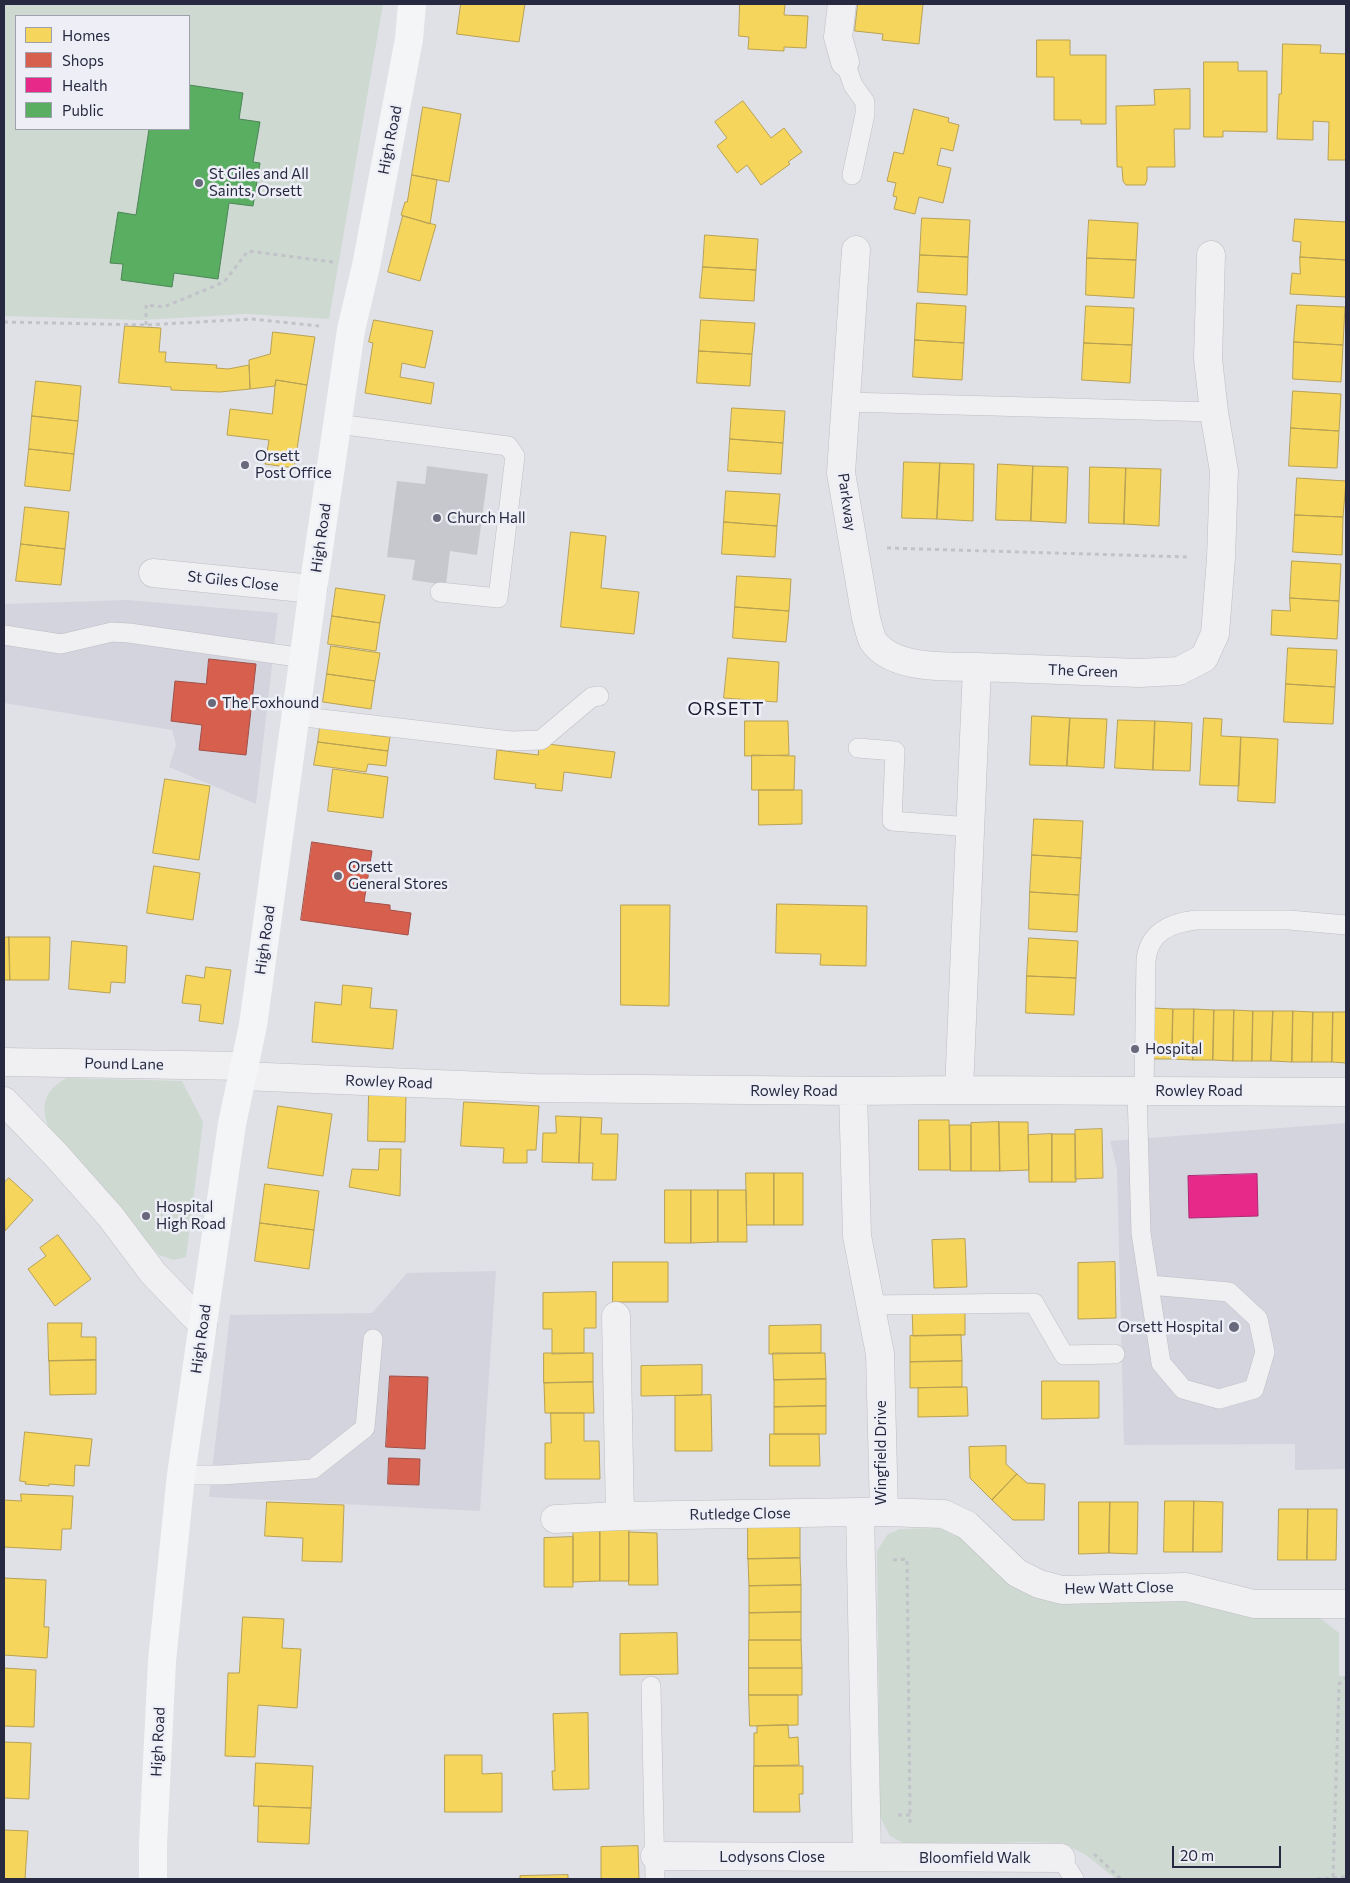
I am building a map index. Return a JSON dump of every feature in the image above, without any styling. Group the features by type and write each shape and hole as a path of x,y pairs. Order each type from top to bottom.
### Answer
{"main road":[{"name":"High Road","path":"152,1879 162,1661 181,1475 232,1124 254,1025 337,424 352,330 409,39 412,4"}],"street":[{"path":"842,4 838,37 845,62"},
{"name":"Parkway","path":"856,250 841,472 866,618 873,641 890,656 916,664 977,667"},
{"name":"The Green","path":"977,667 1139,673 1179,671 1204,658 1215,634 1222,558 1224,471 1214,412 1208,359 1211,256"},
{"name":"St Giles Close","path":"153,573 313,589"},
{"path":"959,1090 977,667"},
{"name":"Pound Lane","path":"4,1062 243,1071"},
{"name":"Rowley Road","path":"243,1071 534,1088 1346,1092"},
{"name":"Wingfield Drive","path":"853,1091 858,1236 880,1354 872,1512 861,1562 882,1865"},
{"path":"4,1101 93,1196 153,1273 203,1325"},
{"path":"616,1316 620,1516"},
{"name":"Rutledge Close","path":"555,1519 620,1516 872,1512"},
{"name":"Hew Watt Close","path":"872,1512 944,1514 968,1525 1017,1572 1039,1584 1062,1590 1186,1587 1254,1604 1346,1604"},
{"name":"Lodysons Close","path":"655,1868 882,1865"},
{"name":"Bloomfield Walk","path":"882,1865 1068,1869"}],"lane":[{"path":"845,62 853,85 865,102 865,114 852,174"},
{"path":"846,402 1214,412"},
{"path":"337,424 508,446 515,456 498,598 440,592"},
{"path":"4,635 62,644 112,632 129,633 304,658"},
{"path":"296,716 511,741 541,740 592,697 599,696"},
{"path":"858,748 894,751 892,821 970,827"},
{"path":"1150,1285 1229,1292 1258,1319 1265,1352 1254,1389 1219,1399 1183,1389 1161,1363 1142,1233 1140,1090 1148,948 1154,937 1169,927 1182,922 1196,920 1289,920 1346,925"},
{"path":"871,1306 1034,1303 1064,1355 1115,1354"},
{"path":"181,1475 221,1475 313,1469 365,1428 373,1339"},
{"path":"651,1686 655,1868"}],"path":[{"path":"146,325 146,305 164,307 224,282 248,251 366,266"},
{"path":"4,322 146,325 252,319 352,330"},
{"path":"854,547 1222,558"},
{"path":"861,1562 907,1560 910,1815"},
{"path":"1333,1877 1339,1684 1346,1678"},
{"path":"1317,1879 1346,1877"}],"shaded area":[{"path":"4,4 383,4 329,319 246,314 143,320 4,316"},
{"path":"128,600 278,613 256,804 169,767 176,745 172,730 4,703 4,604"},
{"path":"67,1078 182,1081 203,1122 186,1257 174,1260 159,1255 50,1130 44,1107 46,1100 53,1088"},
{"name":"Orsett Hospital","path":"1346,1123 1346,1469 1295,1470 1295,1444 1124,1445 1117,1169 1110,1141"},
{"path":"496,1271 480,1511 209,1497 230,1315 372,1313 407,1273"},
{"path":"938,1528 959,1536 1012,1582 1190,1597 1314,1613 1339,1633 1339,1676 1346,1676 1346,1879 1116,1879 1086,1855 1063,1843 1023,1842 911,1847 890,1836 880,1817 877,1551 887,1535 900,1529"}],"building: Homes":[{"path":"461,4 525,4 519,42 457,34"},
{"path":"740,4 785,4 784,15 808,16 806,48 784,47 784,51 748,49 749,37 739,36"},
{"path":"858,4 923,4 919,44 882,40 883,34 855,31"},
{"path":"1037,40 1070,40 1070,55 1106,55 1106,124 1081,124 1081,120 1054,120 1054,77 1037,77"},
{"path":"1283,44 1321,45 1320,53 1346,54 1346,160 1328,160 1329,122 1313,121 1313,140 1277,139"},
{"path":"1204,62 1238,62 1238,71 1267,71 1267,132 1223,131 1223,137 1204,137"},
{"path":"1190,89 1190,129 1174,129 1175,167 1147,167 1145,185 1126,185 1123,181 1122,167 1117,167 1116,106 1155,105 1154,90"},
{"path":"743,101 771,138 784,128 802,152 788,162 790,164 761,185 747,165 737,173 717,146 727,138 715,122"},
{"path":"423,107 461,114 449,182 412,175"},
{"path":"914,109 949,118 948,122 959,125 953,151 941,148 937,165 951,168 943,203 919,197 915,214 894,209 897,197 893,196 896,183 887,181 894,152 903,154"},
{"path":"412,175 437,180 430,224 401,215 405,202 407,202"},
{"path":"403,216 436,225 420,281 388,272"},
{"path":"922,218 970,220 968,257 920,255"},
{"path":"1295,219 1346,222 1346,260 1300,257 1301,242 1293,241"},
{"path":"1089,220 1138,223 1136,260 1087,258"},
{"path":"705,235 758,239 756,270 703,267"},
{"path":"920,255 968,257 967,295 918,292"},
{"path":"1300,257 1346,260 1346,297 1290,294 1292,273 1300,274"},
{"path":"1087,258 1136,260 1134,298 1086,295"},
{"path":"703,267 756,270 754,301 700,298"},
{"path":"917,303 966,306 964,343 915,340"},
{"path":"1297,305 1345,307 1343,345 1294,342"},
{"path":"1086,306 1134,308 1132,345 1084,343"},
{"path":"374,320 433,331 425,368 402,363 400,377 434,383 431,404 365,393 373,343 369,342"},
{"path":"701,320 755,323 752,354 699,351"},
{"path":"125,326 161,328 159,352 166,352 165,362 217,365 216,368 228,369 249,365 250,389 220,392 171,390 171,387 119,383"},
{"path":"273,332 315,337 307,385 276,380 275,386 250,389 249,360 270,354"},
{"path":"915,340 964,343 962,380 913,377"},
{"path":"1294,342 1343,345 1341,382 1293,379"},
{"path":"1084,343 1132,345 1130,383 1082,380"},
{"path":"699,351 752,354 750,386 697,383"},
{"path":"276,380 307,385 294,468 265,464 269,440 227,435 230,409 272,414"},
{"path":"36,381 81,386 78,421 32,416"},
{"path":"1293,391 1341,394 1339,431 1291,428"},
{"path":"732,408 785,411 783,443 730,439"},
{"path":"32,416 78,421 74,454 29,449"},
{"path":"1291,428 1339,431 1337,468 1289,466"},
{"path":"730,439 783,443 781,474 728,471"},
{"path":"29,449 74,454 70,491 25,486"},
{"path":"904,462 940,463 937,519 902,518"},
{"path":"940,463 974,464 973,521 937,519"},
{"path":"998,464 1033,466 1031,521 996,520"},
{"path":"1033,466 1068,467 1066,523 1031,521"},
{"path":"1090,467 1126,468 1124,524 1089,523"},
{"path":"1126,468 1161,469 1159,526 1124,524"},
{"path":"1297,478 1346,481 1343,517 1295,515"},
{"path":"726,491 780,494 777,526 724,522"},
{"path":"25,507 69,512 65,549 21,544"},
{"path":"1295,515 1343,517 1342,555 1293,552"},
{"path":"724,522 777,526 775,557 722,554"},
{"path":"571,532 606,536 601,588 639,592 634,634 561,627"},
{"path":"21,544 65,549 61,585 16,581"},
{"path":"1292,561 1341,564 1339,601 1290,598"},
{"path":"737,576 791,579 789,611 735,607"},
{"path":"336,588 385,595 380,623 332,616"},
{"path":"1290,598 1339,601 1337,639 1271,635 1272,610 1290,611"},
{"path":"735,607 789,611 786,642 733,638"},
{"path":"332,616 380,623 376,651 328,644"},
{"path":"331,646 380,653 375,681 327,674"},
{"path":"1288,648 1337,650 1335,687 1286,684"},
{"path":"728,658 779,662 777,702 724,698"},
{"path":"327,674 375,681 371,709 323,702"},
{"path":"1286,684 1335,687 1333,724 1284,722"},
{"path":"1032,716 1070,718 1067,766 1030,765"},
{"path":"1070,718 1107,719 1104,768 1067,766"},
{"path":"1204,718 1222,719 1221,736 1241,737 1239,786 1200,785"},
{"path":"321,720 372,727 371,735 390,737 388,751 318,742"},
{"path":"1118,720 1155,721 1153,770 1115,768"},
{"path":"745,721 788,721 789,755 745,756"},
{"path":"1155,721 1192,723 1190,771 1153,770"},
{"path":"1241,737 1278,739 1275,803 1238,801"},
{"path":"318,742 388,751 386,766 368,764 366,772 314,765"},
{"path":"539,743 615,752 611,778 564,772 562,791 535,788 536,784 494,779 497,750 538,755"},
{"path":"752,755 795,756 794,790 752,790"},
{"path":"333,769 388,777 383,818 328,811"},
{"path":"165,779 210,786 199,860 153,853"},
{"path":"759,790 802,790 802,824 759,825"},
{"path":"1034,819 1083,821 1081,858 1032,855"},
{"path":"1032,855 1081,858 1079,895 1030,892"},
{"path":"154,866 200,873 193,920 147,913"},
{"path":"1030,892 1079,895 1077,932 1029,929"},
{"path":"777,904 867,906 866,966 820,965 821,954 776,953"},
{"path":"621,905 670,905 669,1006 621,1005"},
{"path":"9,937 50,937 49,980 10,980"},
{"path":"9,937 10,980 4,980 4,938"},
{"path":"1029,938 1078,941 1076,978 1027,976"},
{"path":"72,941 127,946 125,983 111,982 110,993 69,989"},
{"path":"206,967 231,970 223,1024 199,1021 201,1005 182,1003 186,975 204,978"},
{"path":"1027,976 1076,978 1074,1015 1026,1013"},
{"path":"343,985 372,988 370,1008 397,1010 393,1049 312,1042 315,1002 341,1005"},
{"path":"1153,1008 1173,1009 1172,1059 1152,1059"},
{"path":"1173,1009 1194,1009 1193,1060 1172,1059"},
{"path":"1194,1009 1214,1010 1213,1060 1193,1060"},
{"path":"1214,1010 1234,1010 1233,1061 1213,1060"},
{"path":"1234,1010 1253,1011 1252,1061 1233,1061"},
{"path":"1253,1011 1273,1011 1271,1061 1252,1061"},
{"path":"1273,1011 1293,1011 1292,1062 1271,1061"},
{"path":"1293,1011 1313,1012 1312,1062 1292,1062"},
{"path":"1313,1012 1333,1012 1332,1062 1312,1062"},
{"path":"1333,1012 1346,1012 1346,1063 1332,1062"},
{"path":"369,1093 406,1094 405,1142 368,1141"},
{"path":"464,1102 539,1106 536,1150 527,1150 527,1163 503,1163 504,1148 461,1146"},
{"path":"278,1106 332,1114 323,1176 268,1168"},
{"path":"556,1116 581,1117 579,1163 542,1162 543,1133 556,1133"},
{"path":"581,1117 602,1118 601,1134 618,1134 616,1180 592,1180 593,1163 579,1163"},
{"path":"919,1120 949,1120 950,1170 919,1170"},
{"path":"999,1122 1028,1122 1029,1170 1000,1171"},
{"path":"999,1122 1000,1171 971,1171 971,1123"},
{"path":"950,1125 971,1125 971,1171 951,1171"},
{"path":"1102,1129 1103,1178 1075,1179 1075,1130"},
{"path":"1052,1134 1052,1182 1029,1182 1028,1135"},
{"path":"1052,1134 1075,1134 1076,1182 1052,1182"},
{"path":"380,1149 401,1149 400,1196 349,1187 352,1169 378,1170"},
{"path":"746,1173 774,1173 774,1225 747,1225"},
{"path":"774,1173 803,1173 803,1225 774,1225"},
{"path":"9,1178 33,1200 5,1231 4,1183"},
{"path":"265,1184 319,1191 314,1230 260,1223"},
{"path":"665,1190 691,1190 691,1243 665,1243"},
{"path":"691,1190 718,1190 718,1242 691,1243"},
{"path":"718,1190 746,1190 747,1242 718,1242"},
{"path":"260,1223 314,1230 309,1269 255,1261"},
{"path":"58,1235 91,1279 55,1306 28,1269 46,1256 40,1248"},
{"path":"965,1239 967,1287 934,1288 932,1240"},
{"path":"613,1262 668,1262 668,1302 613,1302"},
{"path":"1115,1262 1116,1318 1078,1319 1078,1263"},
{"path":"596,1292 596,1328 584,1328 584,1353 552,1354 552,1329 543,1329 543,1293"},
{"path":"965,1307 965,1335 913,1336 912,1308"},
{"path":"48,1323 82,1323 81,1337 96,1337 96,1360 49,1361"},
{"path":"821,1325 821,1353 769,1354 769,1326"},
{"path":"961,1335 962,1361 910,1362 910,1336"},
{"path":"544,1353 593,1353 593,1382 544,1383"},
{"path":"773,1353 825,1353 826,1379 774,1380"},
{"path":"96,1360 96,1394 50,1395 49,1361"},
{"path":"962,1361 962,1387 910,1388 910,1362"},
{"path":"702,1365 702,1395 641,1396 641,1366"},
{"path":"826,1379 826,1406 774,1407 774,1380"},
{"path":"1042,1381 1099,1381 1099,1418 1042,1419"},
{"path":"593,1382 594,1413 545,1413 544,1383"},
{"path":"967,1387 968,1416 918,1417 918,1388"},
{"path":"711,1395 712,1451 675,1451 675,1396"},
{"path":"826,1406 826,1434 774,1434 774,1407"},
{"path":"551,1413 584,1413 584,1441 599,1441 600,1479 545,1479 545,1443 551,1443"},
{"path":"25,1432 92,1439 89,1466 75,1465 74,1486 25,1484 26,1482 20,1481"},
{"path":"770,1434 819,1434 820,1466 770,1466"},
{"path":"1006,1446 1006,1464 1017,1474 992,1500 970,1478 969,1447"},
{"path":"1017,1474 1027,1483 1045,1484 1044,1520 1013,1520 992,1500"},
{"path":"21,1494 73,1496 71,1529 62,1529 61,1550 4,1547 4,1500 21,1501"},
{"path":"1165,1501 1194,1501 1193,1552 1164,1552"},
{"path":"1194,1501 1223,1502 1222,1552 1193,1552"},
{"path":"267,1502 344,1505 342,1562 302,1561 303,1538 265,1536"},
{"path":"1079,1502 1110,1502 1109,1553 1079,1554"},
{"path":"1110,1502 1138,1502 1137,1554 1109,1553"},
{"path":"1279,1509 1308,1509 1307,1560 1278,1560"},
{"path":"1308,1509 1337,1509 1336,1560 1307,1560"},
{"path":"748,1526 800,1526 800,1558 748,1559"},
{"path":"600,1529 629,1529 629,1581 600,1581"},
{"path":"600,1529 600,1581 573,1582 573,1530"},
{"path":"629,1532 657,1533 658,1585 629,1585"},
{"path":"573,1537 573,1587 544,1587 544,1538"},
{"path":"800,1558 801,1585 749,1586 748,1559"},
{"path":"4,1578 46,1580 44,1627 49,1627 47,1658 4,1655"},
{"path":"801,1585 801,1612 749,1613 749,1586"},
{"path":"801,1612 801,1640 749,1640 749,1613"},
{"path":"243,1617 284,1619 282,1648 301,1649 297,1708 258,1705 255,1757 225,1756 228,1673 239,1673"},
{"path":"677,1633 678,1674 620,1675 620,1634"},
{"path":"749,1640 801,1640 802,1668 749,1668"},
{"path":"4,1668 36,1670 34,1727 4,1726"},
{"path":"749,1668 802,1668 802,1695 749,1695"},
{"path":"749,1695 798,1695 798,1725 750,1726"},
{"path":"588,1713 589,1789 553,1790 552,1771 555,1771 553,1714"},
{"path":"788,1725 789,1738 798,1737 799,1765 754,1766 754,1733 757,1733 757,1726"},
{"path":"4,1742 31,1743 29,1799 4,1798"},
{"path":"445,1755 482,1755 482,1774 502,1773 502,1812 445,1812"},
{"path":"256,1763 313,1766 311,1808 254,1806"},
{"path":"754,1766 803,1766 803,1794 799,1794 800,1812 754,1812"},
{"path":"259,1806 311,1808 309,1844 258,1842"},
{"path":"4,1830 28,1831 25,1879 4,1879"},
{"path":"638,1846 639,1879 601,1879 601,1847"},
{"path":"568,1875 568,1879 520,1879 520,1876"}],"building: Shops":[{"name":"The Foxhound","path":"209,659 256,664 246,755 199,750 202,725 171,721 175,681 206,684"},
{"name":"Orsett General Stores","path":"312,842 372,851 364,902 390,905 390,910 411,913 408,935 301,920"},
{"path":"390,1376 428,1377 425,1449 386,1447"},
{"path":"389,1458 420,1459 419,1485 388,1484"}],"building: Health":[{"path":"1257,1174 1258,1216 1189,1218 1188,1176"}],"building: Public":[{"name":"St Giles and All Saints, Orsett","path":"190,85 243,93 239,119 260,122 253,162 260,163 253,206 229,203 218,279 174,273 172,287 121,280 123,264 110,263 118,212 136,215 149,130 190,130"}],"building: Other":[{"name":"Church Hall","path":"427,466 488,474 477,555 450,551 446,585 412,580 415,560 387,557 397,481 425,484"}],"place":[{"name":"St Giles and All Saints, Orsett","path":"199,183"},
{"name":"Orsett Post Office","path":"245,465"},
{"name":"Church Hall","path":"437,518"},
{"name":"The Foxhound","path":"212,703"},
{"name":"Orsett General Stores","path":"338,876"},
{"name":"Hospital","path":"1135,1049"},
{"name":"Hospital High Road","path":"146,1216"},
{"name":"Orsett Hospital","path":"1234,1327"}],"district":[{"name":"ORSETT","path":"726,709"}]}
